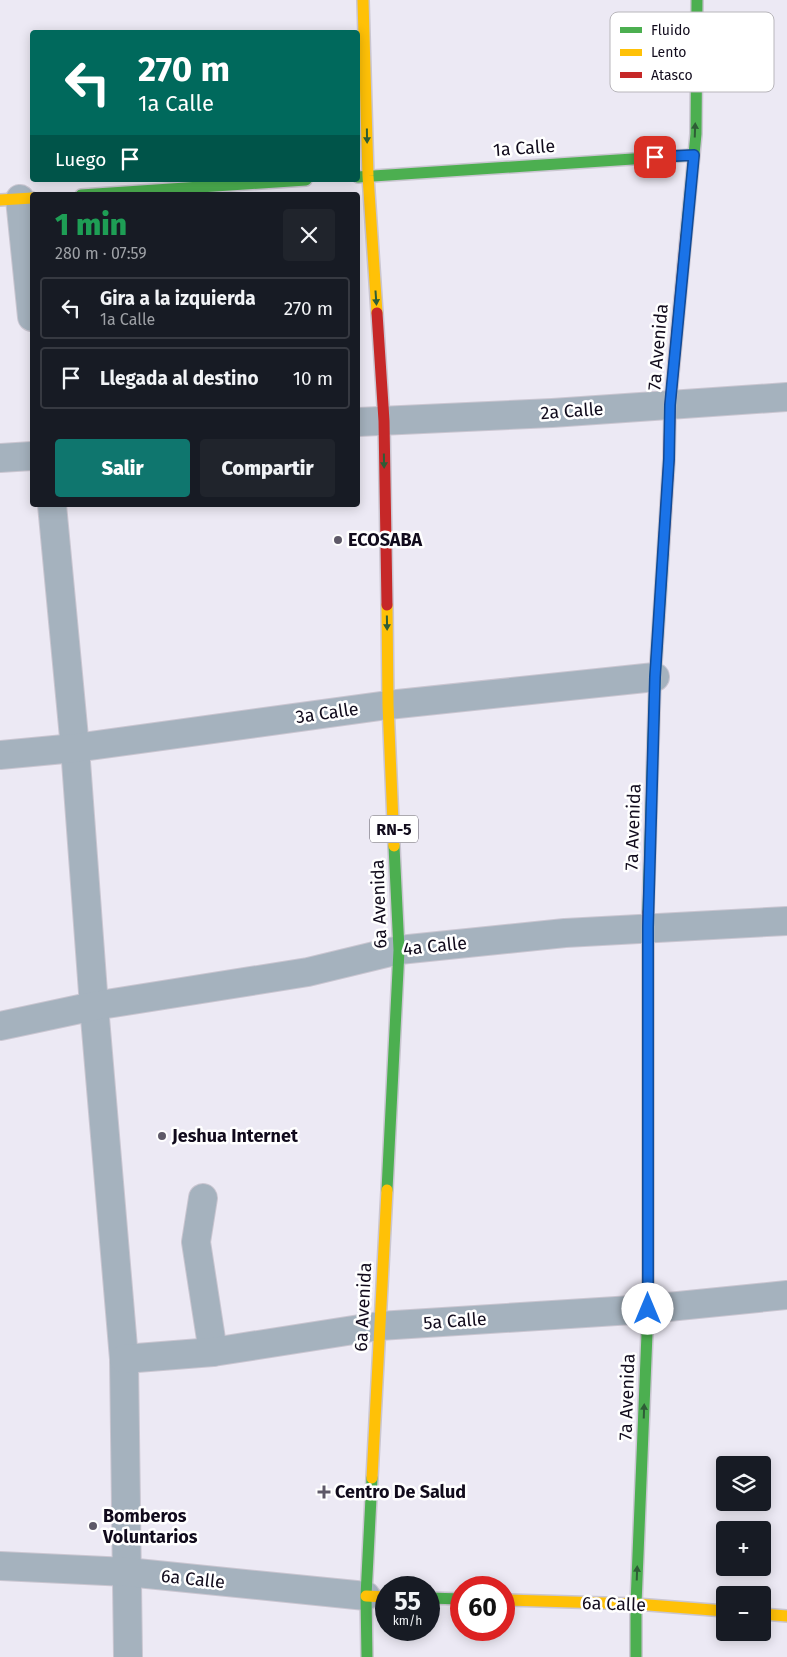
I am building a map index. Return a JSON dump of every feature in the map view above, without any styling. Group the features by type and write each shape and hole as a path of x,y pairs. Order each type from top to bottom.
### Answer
{"main road":[{"name":"6a Avenida","path":"363,0 362,176 371,422 388,704 399,950 379,1326 376,1576"},
{"name":"7a Avenida","path":"636,1657 636,1604 648,1309 648,927 655,677 669,459 670,405 696,134 696,92"},
{"name":"1a Calle","path":"362,176 694,155"},
{"path":"126,192 276,182"},
{"name":"6a Calle","path":"515,1600 636,1604 716,1610"},
{"name":"6a Avenida","path":"366,1657 375,1602"},
{"path":"771,1615 787,1616"}],"street":[{"path":"18,199 30,300"},
{"name":"2a Calle","path":"371,422 552,413 787,397"},
{"path":"0,458 30,456"},
{"path":"52,507 75,748 94,1006 124,1359 128,1657"},
{"name":"3a Calle","path":"0,756 75,748 388,704 655,677"},
{"name":"4a Calle","path":"0,1026 94,1006 308,972 399,950 565,932 787,921"},
{"path":"203,1198 196,1242 213,1352"},
{"name":"5a Calle","path":"124,1359 213,1352 379,1326 648,1309 787,1294"},
{"name":"6a Calle","path":"0,1566 127,1572 375,1596"}],"traffic: fast":[{"path":"697,0 697,12"},
{"path":"686,236 696,134 696,92"},
{"path":"360,177 693,155"},
{"path":"126,192 276,182"},
{"path":"648,912 655,677 663,554"},
{"path":"387,1190 399,950 394,846"},
{"path":"636,1657 636,1604 648,1309 648,1154"},
{"path":"367,1657 366,1596 372,1478"},
{"path":"440,1598 450,1599"}],"traffic: slow":[{"path":"363,0 368,176 377,313"},
{"path":"0,200 30,198"},
{"path":"387,605 388,705 394,846"},
{"path":"372,1478 387,1190"},
{"path":"366,1596 375,1596"},
{"path":"515,1600 636,1604 716,1610"},
{"path":"771,1615 787,1616"}],"traffic: jam":[{"path":"663,554 669,459 670,405 686,236"},
{"path":"377,313 384,421 387,605"},
{"path":"648,912 648,1154"}],"place":[{"name":"ECOSABA","path":"338,540"},
{"name":"Jeshua Internet","path":"162,1136"},
{"name":"Centro De Salud","path":"324,1492"},
{"name":"Bomberos Voluntarios","path":"93,1526"}],"route":[{"path":"648,1309 648,927 655,677 669,459 670,405 694,155 655,157"}]}
